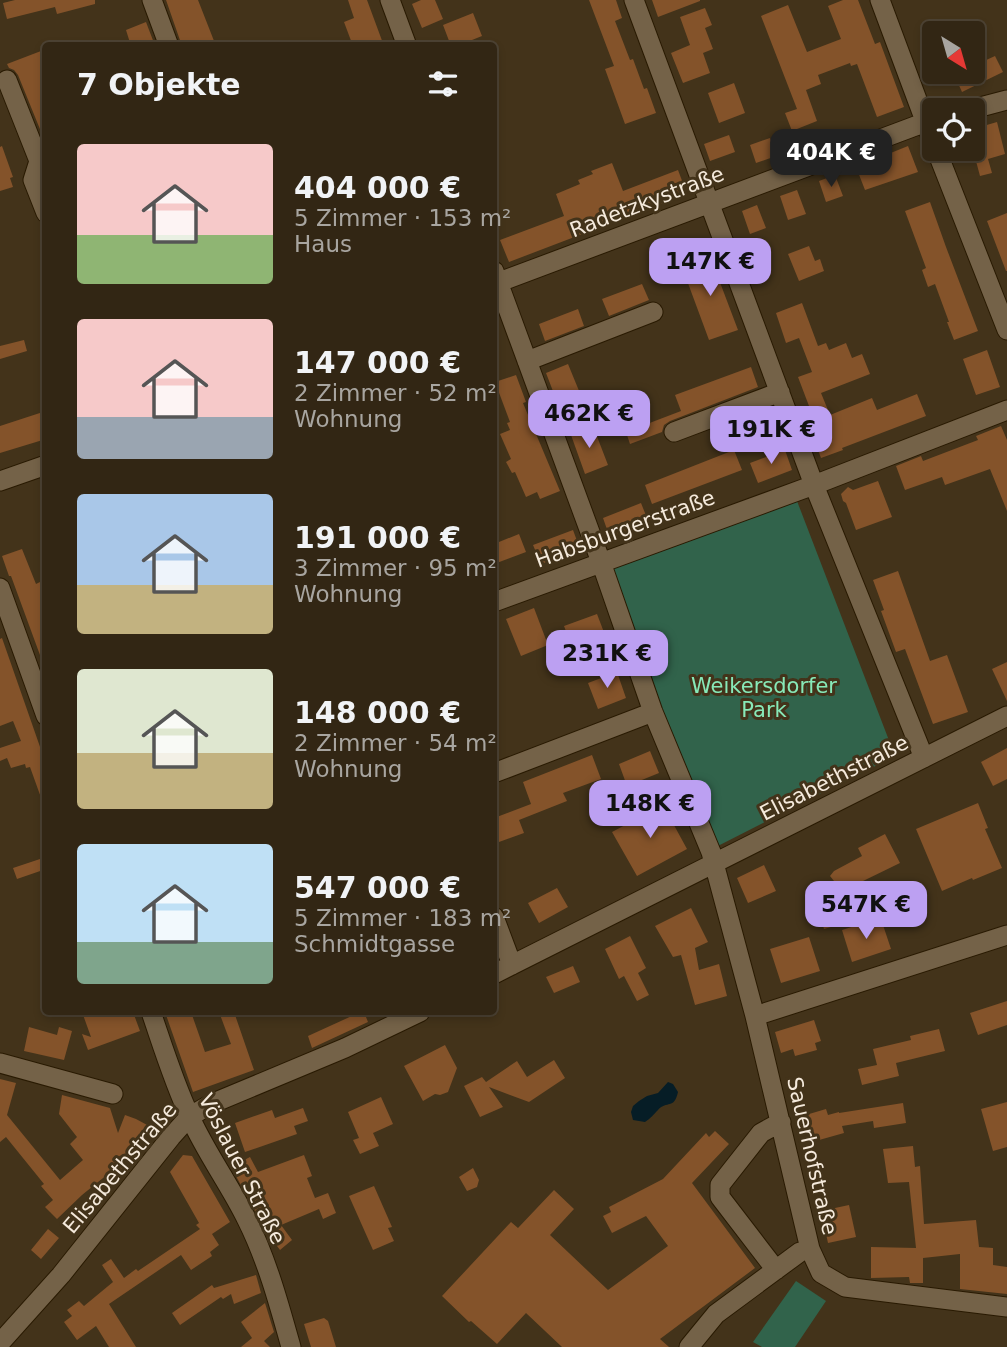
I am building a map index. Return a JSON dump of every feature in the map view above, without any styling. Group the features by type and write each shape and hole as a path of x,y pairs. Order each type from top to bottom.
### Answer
{"street":[{"path":"152,0 168,42"},
{"path":"390,0 406,42"},
{"path":"634,0 814,485 924,758"},
{"path":"880,0 922,102"},
{"path":"8,80 38,161 33,180 42,203"},
{"path":"985,106 1007,100"},
{"name":"Radetzkystraße","path":"497,278 922,124"},
{"path":"941,161 1007,330"},
{"path":"497,284 601,562"},
{"path":"527,361 653,312"},
{"path":"674,432 780,392"},
{"name":"Habsburgerstraße","path":"497,600 814,485 1007,410"},
{"path":"0,481 42,466"},
{"name":"Sauerhofstraße","path":"601,562 653,712 711,852 755,1016 810,1249 821,1273 845,1287 1007,1307"},
{"path":"0,588 42,705"},
{"path":"497,772 653,712"},
{"name":"Elisabethstraße","path":"497,972 1007,716"},
{"path":"497,925 512,965"},
{"path":"755,1016 1007,935"},
{"name":"Vöslauer Straße","path":"152,1015 181,1098 202,1144 248,1221 291,1347"},
{"name":"Elisabethstraße","path":"0,1343 61,1275 166,1143 190,1117 211,1104 345,1048 414,1015"},
{"path":"0,1063 113,1094"},
{"path":"776,1270 720,1197 720,1185 761,1133 780,1122"},
{"path":"690,1347 716,1314 800,1252 810,1249"}],"green space":[{"name":"Weikersdorfer Park","path":"797,501 895,756 712,849 609,570"},
{"path":"796,1281 826,1301 795,1347 762,1347 753,1342"}],"water":[{"path":"668,1082 673,1084 678,1092 674,1101 661,1107 645,1122 633,1120 633,1106 647,1096 658,1093"}],"building":[{"path":"15,0 95,0 95,4 57,14 55,7 7,19 3,3"},
{"path":"166,0 198,0 214,42 181,42"},
{"path":"348,0 367,0 383,42 352,42 344,22 354,18"},
{"path":"421,0 435,0 443,19 422,28 412,4"},
{"path":"589,0 616,0 622,18 615,21 630,60 633,59 656,113 625,124 605,69 614,66"},
{"path":"652,0 700,0 700,1 658,17"},
{"path":"843,0 858,0 875,44 880,42 904,107 877,117 857,64 851,66 850,63 818,75 821,84 806,90 817,121 792,131 785,113 797,109 761,16 788,5 807,52 841,39 828,6"},
{"path":"705,8 712,25 705,28 713,49 703,53 710,73 683,83 671,53 690,45 680,17"},
{"path":"473,13 482,36 467,42 449,42 443,25"},
{"path":"146,22 154,42 130,42 126,30"},
{"path":"41,51 42,134 18,75 7,64"},
{"path":"995,56 1003,72 985,81 985,61"},
{"path":"734,83 745,113 719,123 708,93"},
{"path":"958,84 978,84 962,92"},
{"path":"997,122 1005,154 988,159 992,173 980,176 976,161 985,161 985,126"},
{"path":"729,135 735,152 710,161 704,144"},
{"path":"770,138 772,143 777,141 782,154 756,163 750,145"},
{"path":"2,146 13,177 10,178 13,187 0,191 0,147"},
{"path":"908,146 918,172 865,190 856,167"},
{"path":"612,163 623,191 678,170 687,194 509,262 500,240 564,216 556,194 580,184 578,180 593,174 591,171"},
{"path":"835,175 843,196 826,202 819,181"},
{"path":"797,190 806,214 788,220 780,196"},
{"path":"930,202 978,331 954,340 935,284 928,287 922,270 926,268 905,211"},
{"path":"757,205 766,228 750,234 742,211"},
{"path":"1007,213 1007,271 1006,271 987,221"},
{"path":"809,246 815,261 820,259 824,271 799,281 788,254"},
{"path":"710,256 738,330 709,340 682,267"},
{"path":"642,284 649,300 609,316 602,299"},
{"path":"802,303 818,346 826,343 829,350 846,343 852,358 862,354 870,374 821,393 830,415 872,398 877,410 917,394 926,416 821,458 802,408 809,406 798,377 812,372 799,338 786,343 776,313"},
{"path":"578,309 584,326 545,341 539,324"},
{"path":"24,340 27,351 0,359 0,346"},
{"path":"987,350 1000,387 976,395 963,359"},
{"path":"568,364 584,403 561,412 546,373"},
{"path":"751,367 758,387 670,421 664,425 662,432 630,444 626,432 681,411 675,395"},
{"path":"516,375 526,402 523,403 560,491 540,499 537,492 526,497 515,472 512,473 506,462 511,459 500,434 510,430 507,423 510,422 497,381"},
{"path":"42,412 42,440 0,453 0,426"},
{"path":"593,426 608,465 585,474 571,435"},
{"path":"1001,426 1007,440 1007,511 990,469 945,485 942,477 905,490 896,466 921,456 923,461 978,440 976,436"},
{"path":"734,450 742,470 652,504 645,485"},
{"path":"785,450 792,470 758,483 750,463"},
{"path":"878,481 892,517 856,530 841,494 848,487 853,490"},
{"path":"641,503 649,523 610,538 603,518"},
{"path":"573,530 580,549 541,564 533,545"},
{"path":"519,534 526,552 497,563 497,543"},
{"path":"22,549 36,584 40,582 42,587 42,661 11,576 2,556"},
{"path":"898,571 930,661 947,655 968,712 933,724 905,649 896,652 873,580"},
{"path":"534,608 548,645 521,656 506,619"},
{"path":"597,614 605,635 572,647 564,626"},
{"path":"2,638 42,753 42,800 30,767 26,768 25,764 11,768 7,758 0,761 0,748 21,741 13,721 0,726"},
{"path":"1007,662 1007,701 992,669"},
{"path":"617,672 626,698 598,709 588,683"},
{"path":"1007,748 1007,779 993,786 981,762"},
{"path":"650,751 659,773 627,786 619,764"},
{"path":"592,755 601,779 563,793 567,801 519,820 524,833 499,842 497,817 531,804 523,782"},
{"path":"978,803 988,828 985,829 1002,868 942,891 916,829"},
{"path":"663,805 687,849 637,876 612,832"},
{"path":"885,834 900,863 861,882 863,886 838,886 830,876 834,871 862,856 858,848"},
{"path":"42,858 42,870 17,879 13,868"},
{"path":"764,865 776,891 748,903 737,878"},
{"path":"557,888 568,907 539,923 528,903"},
{"path":"843,907 848,922 824,929 819,913"},
{"path":"691,908 708,942 695,948 699,970 719,964 727,996 695,1005 681,955 673,957 655,926"},
{"path":"882,922 891,949 852,962 842,930 861,924 862,929"},
{"path":"630,936 646,968 638,973 649,995 637,1001 624,976 619,979 605,949"},
{"path":"809,937 820,971 781,983 770,949"},
{"path":"573,966 580,982 554,993 546,977"},
{"path":"1007,1001 1007,1025 978,1035 970,1013"},
{"path":"83,1015 134,1015 140,1031 88,1050 82,1034 91,1037"},
{"path":"166,1015 192,1015 205,1052 231,1044 220,1015 235,1015 254,1070 193,1092"},
{"path":"354,1015 365,1015 368,1022 312,1048 308,1036"},
{"path":"814,1020 821,1041 815,1043 817,1050 795,1056 793,1049 781,1053 775,1032"},
{"path":"29,1027 57,1035 59,1027 72,1031 64,1060 24,1051"},
{"path":"939,1029 945,1051 896,1063 899,1076 862,1085 858,1069 877,1065 873,1049 911,1040 910,1036"},
{"path":"445,1045 457,1068 448,1092 435,1094 423,1101 404,1066"},
{"path":"554,1060 565,1078 529,1102 489,1087 503,1107 480,1117 464,1086 482,1077 486,1082 517,1061 527,1077"},
{"path":"0,1079 16,1083 7,1115 60,1180 83,1160 70,1144 77,1137 59,1114 62,1095 110,1108 118,1133 125,1115 149,1126 114,1181 108,1174 57,1219 45,1207 53,1200 41,1186 44,1184 6,1137 0,1142"},
{"path":"381,1097 393,1124 373,1133 379,1146 360,1154 353,1140 359,1138 348,1112"},
{"path":"1007,1102 1007,1147 993,1151 981,1109"},
{"path":"903,1103 906,1123 874,1128 873,1121 842,1126 844,1133 812,1142 809,1130 803,1132 799,1117 826,1109 828,1115"},
{"path":"303,1108 308,1121 294,1126 297,1134 245,1152 235,1123 272,1110 275,1118"},
{"path":"715,1131 729,1144 692,1183 755,1268 660,1339 669,1347 562,1347 526,1313 497,1344 442,1296 511,1222 518,1228 554,1190 574,1209 550,1235 608,1290 668,1246 646,1216 612,1233 603,1216 611,1212 609,1207 663,1179 706,1133 709,1137"},
{"path":"913,1146 915,1167 920,1166 924,1224 976,1220 979,1247 993,1248 993,1265 1007,1267 1007,1294 960,1289 960,1254 923,1258 923,1283 910,1283 909,1277 871,1278 871,1247 916,1248 909,1182 888,1183 883,1149"},
{"path":"183,1155 192,1156 230,1222 212,1234 219,1245 210,1252 212,1256 191,1270 181,1255 109,1304 136,1347 109,1347 96,1326 77,1340 64,1322 72,1316 67,1310 79,1301 84,1306 113,1282 102,1265 111,1259 124,1278 200,1229 170,1172"},
{"path":"304,1155 312,1176 307,1178 315,1198 328,1193 336,1213 323,1219 319,1209 281,1225 292,1240 280,1250 266,1231 231,1167 250,1157 258,1172"},
{"path":"473,1168 479,1180 477,1187 467,1191 459,1177"},
{"path":"374,1186 392,1227 388,1228 394,1241 373,1250 349,1196"},
{"path":"849,1205 856,1237 828,1243 821,1211"},
{"path":"48,1229 59,1238 41,1259 31,1250"},
{"path":"256,1275 261,1293 234,1304 231,1294 223,1299 221,1297 180,1325 172,1313 212,1285 214,1288"},
{"path":"265,1303 274,1332 264,1341 270,1347 241,1347 252,1338 241,1322"},
{"path":"324,1318 328,1321 336,1347 311,1347 304,1324"}]}
